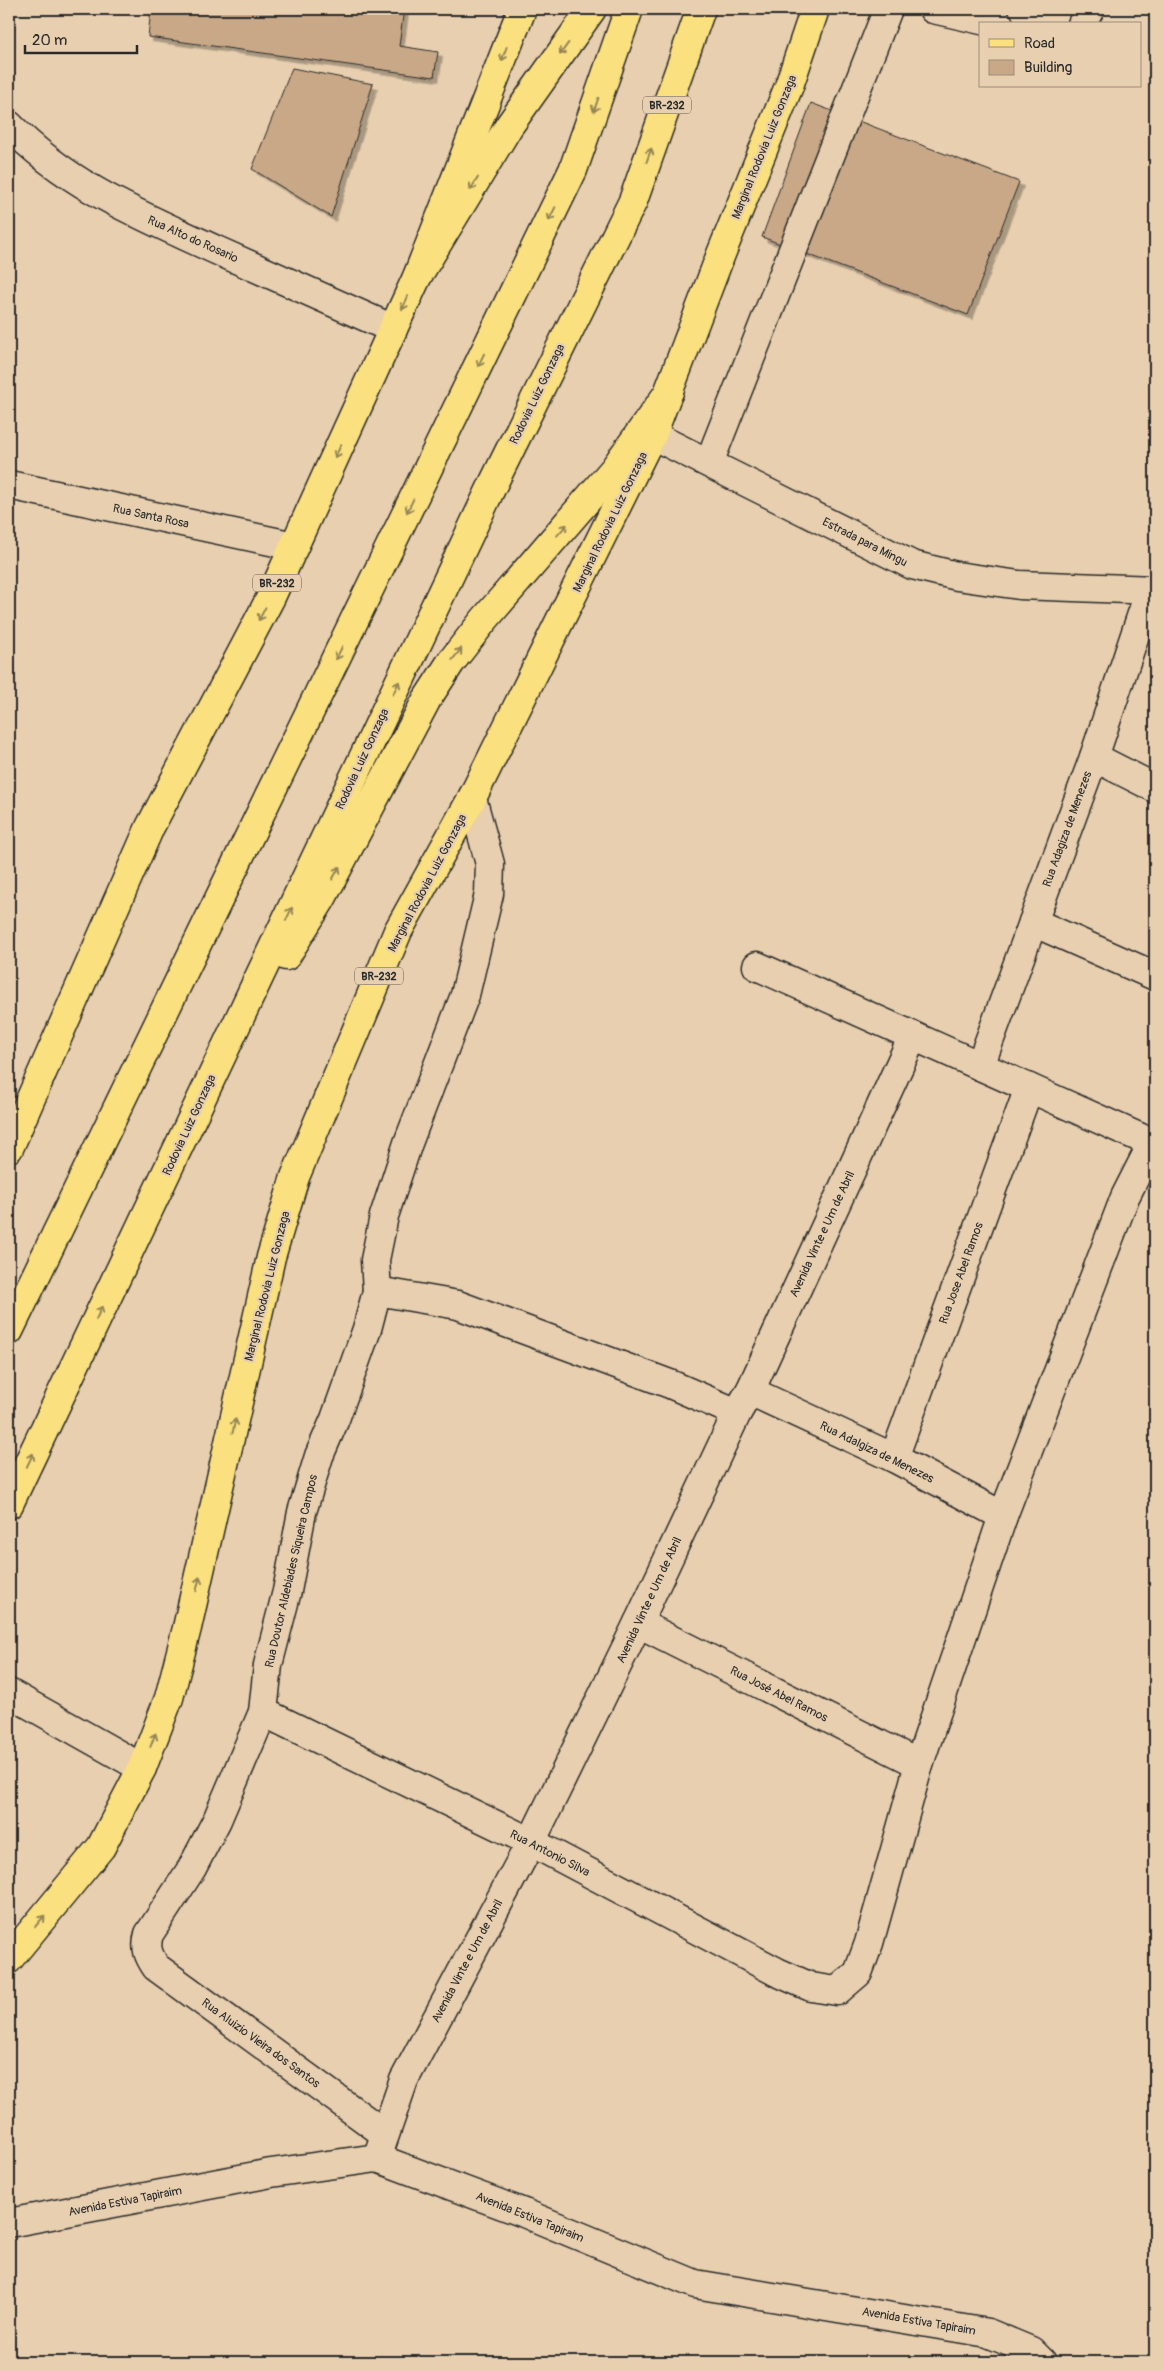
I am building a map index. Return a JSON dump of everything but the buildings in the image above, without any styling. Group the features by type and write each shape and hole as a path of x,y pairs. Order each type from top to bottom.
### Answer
{"main road":[{"name":"BR-232","path":"9,1148 150,827 271,597 417,277 522,9"},
{"path":"417,277 509,126 592,9"},
{"path":"9,1331 573,170 629,9"},
{"name":"Rodovia Luiz Gonzaga","path":"9,1504 495,480 632,201 701,9"},
{"name":"Marginal Rodovia Luiz Gonzaga","path":"9,1958 101,1847 142,1768 169,1698 187,1628 271,1257 295,1177 398,931 472,798 652,434 721,254 789,86 815,9"},
{"path":"218,1063 322,898 428,699 451,662 484,620 614,469 669,392"}],"street":[{"path":"709,463 888,9"},
{"path":"933,9 990,22"},
{"path":"1083,22 1090,9"},
{"name":"Rua Alto do Rosario","path":"9,126 25,142 68,176 122,207 393,329"},
{"name":"Estrada para Mingu","path":"652,434 912,565 957,576 1020,585 1153,590"},
{"name":"Rua Santa Rosa","path":"9,485 294,546"},
{"name":"Rua Adagiza de Menezes","path":"980,1066 1094,757 1153,590"},
{"path":"1094,757 1155,788"},
{"name":"Rua Doutor Aldebiades Siqueira Campos","path":"146,1944 149,1934 192,1868 218,1820 263,1712 268,1664 286,1591 302,1512 319,1456 335,1419 367,1329 377,1291 376,1260 384,1216 408,1143 464,995 489,894 490,864 472,798"},
{"path":"1033,922 1155,976"},
{"path":"757,966 1029,1088 1154,1141 1125,1197 1003,1516 919,1764"},
{"name":"Avenida Vinte e Um de Abril","path":"381,2146 404,2080 531,1842 638,1623 913,1036"},
{"name":"Rua Jose Abel Ramos","path":"894,1458 1029,1088"},
{"name":"Rua Adalgiza de Menezes","path":"377,1291 458,1305 670,1384 743,1402 894,1458 1003,1516"},
{"name":"Rua José Abel Ramos","path":"638,1623 919,1764"},
{"path":"9,1693 142,1768"},
{"name":"Rua Antonio Silva","path":"263,1712 531,1842 777,1972 811,1987 837,1991 858,1973 869,1943 919,1764"},
{"name":"Rua Aluizio Vieira dos Santos","path":"146,1944 148,1956 156,1967 381,2146"},
{"name":"Avenida Estiva Tapiraim","path":"9,2223 271,2173 381,2146 524,2213 694,2284 988,2332 1031,2351 1042,2362"}]}
